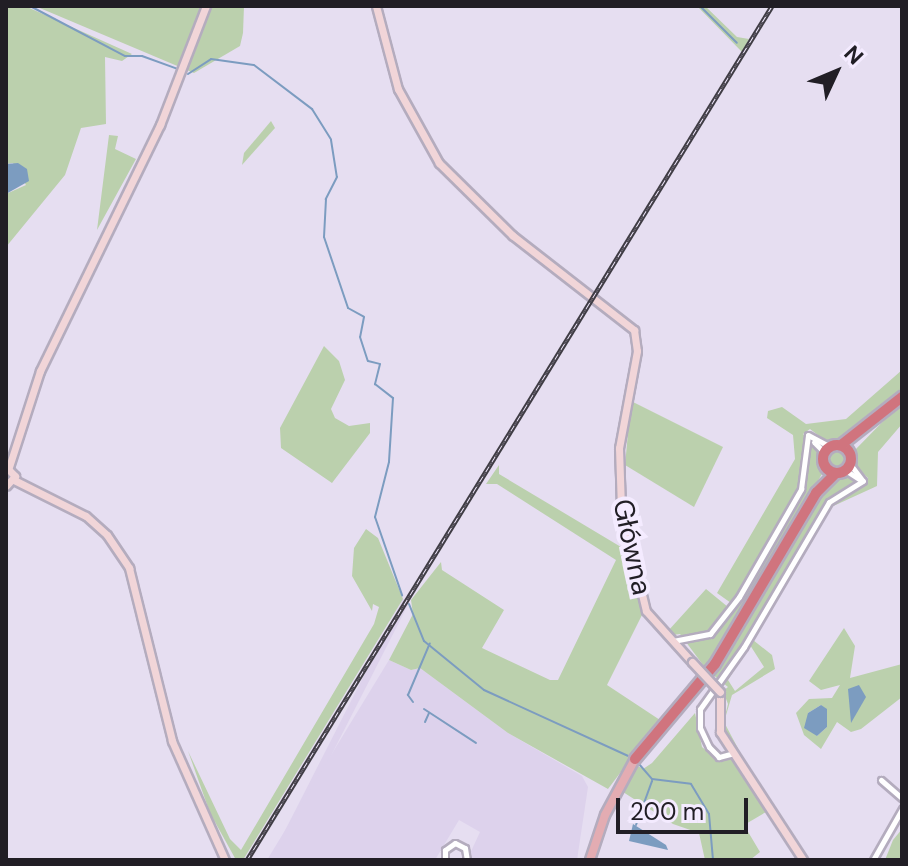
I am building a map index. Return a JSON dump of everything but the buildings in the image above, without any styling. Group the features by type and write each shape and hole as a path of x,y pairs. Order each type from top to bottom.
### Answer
{"highway":[{"path":"635,759 715,664 816,493 827,449 841,445 869,427 902,397"},
{"path":"816,493 845,465 869,427"},
{"path":"841,445 845,465"},
{"path":"824,464 845,465"}],"main road":[{"path":"590,860 605,815 635,759"}],"street":[{"path":"206,6 149,149 40,371 7,467 14,480 86,516 107,535 129,568 172,741 225,860"},
{"name":"Główna","path":"376,6 398,89 439,163 512,235 628,322 637,337 619,448 621,507 644,606 672,642 720,692 724,704 717,724 803,860"},
{"path":"672,642 710,634 739,597 801,489 808,435 827,449"},
{"path":"734,753 719,757 709,747 700,728 700,709 744,647 829,502 863,481 845,465"},
{"path":"6,486 14,480"},
{"path":"881,780 902,798"},
{"path":"873,860 902,809"},
{"path":"445,860 445,850 455,843 465,848 467,860"}],"shaded area":[{"path":"403,599 409,602 278,860 270,860"},
{"path":"389,660 411,670 420,668 508,733 582,776 588,787 577,860 467,860 480,832 459,820 435,860 267,860"}],"green space":[{"path":"6,6 25,6 132,54 122,61 105,57 106,124 81,128 65,175 6,247 6,194 26,185 13,163 6,164"},
{"path":"35,6 244,6 243,33 240,46 194,73"},
{"path":"378,6 403,88 442,159 510,227 589,290 508,229 440,160 400,89"},
{"path":"697,6 705,6 737,37 749,39 742,52"},
{"path":"271,121 275,128 242,165 244,153"},
{"path":"109,135 118,136 115,149 136,159 97,230"},
{"path":"324,346 339,361 345,380 331,409 335,418 349,426 370,423 370,433 332,483 281,448 280,428"},
{"path":"902,370 902,391 855,436 827,442 810,429 803,434 819,450 822,474 706,669 680,634 673,635 668,631 706,589 728,607 731,603 717,593 795,459 793,435 767,418 768,411 782,407 806,424 846,419"},
{"path":"631,401 723,447 694,507 625,465"},
{"path":"902,402 902,424 878,452 877,486 829,508 753,640 772,655 775,669 732,695 724,722 750,771 722,728 728,704 723,691 728,687 712,674 825,486 845,474 867,485 868,478 854,465 854,451","holes":["750,645 764,667 735,691 728,680"]},
{"path":"837,448 844,451 847,458 844,465 837,468 830,465 827,458 830,451"},
{"path":"499,465 499,474 626,550 625,577 636,588 642,615 607,685 660,720 608,789 508,733 420,668 411,670 389,660 413,614 411,600 441,562 442,570 504,610 482,648 550,680 558,680 616,560 497,484 486,484"},
{"path":"366,529 378,538 403,599 243,860 236,860 210,813 188,751 230,839 241,850 374,624 379,607 373,604 372,611 352,576 354,548"},
{"path":"844,628 855,646 850,678 902,664 902,697 861,729 851,732 837,722 821,749 804,735 796,713 809,699 832,698 840,685 821,690 809,681","holes":["821,705 827,727 817,736 808,713"]},
{"path":"695,713 702,747 719,761 731,757 766,812 744,825 760,852 750,860 705,860 699,833 673,824 623,792 638,766 643,769 652,763"},
{"path":"902,829 902,860 885,860 893,840"}],"water":[{"path":"18,163 27,169 29,181 6,194 6,164"},
{"path":"859,685 866,697 851,723 848,689"},
{"path":"821,705 827,709 827,727 817,736 804,728 808,713"},
{"path":"633,824 666,845 668,850 629,841"}],"waterway":[{"path":"30,6 125,56 142,56 177,69"},
{"path":"700,6 737,43"},
{"path":"188,74 211,59 254,65 312,109 331,140 337,177 326,199 324,237 348,308 364,317 360,337 368,361 380,364 375,384 393,398 389,462 375,517 402,595"},
{"path":"409,604 424,641 484,690 628,756"},
{"path":"413,702 408,695 430,643"},
{"path":"424,709 476,743"},
{"path":"425,722 429,713"},
{"path":"639,764 652,779 691,784 709,814 713,860"},
{"path":"636,825 652,781"}],"railway":[{"path":"247,860 772,6"}]}
